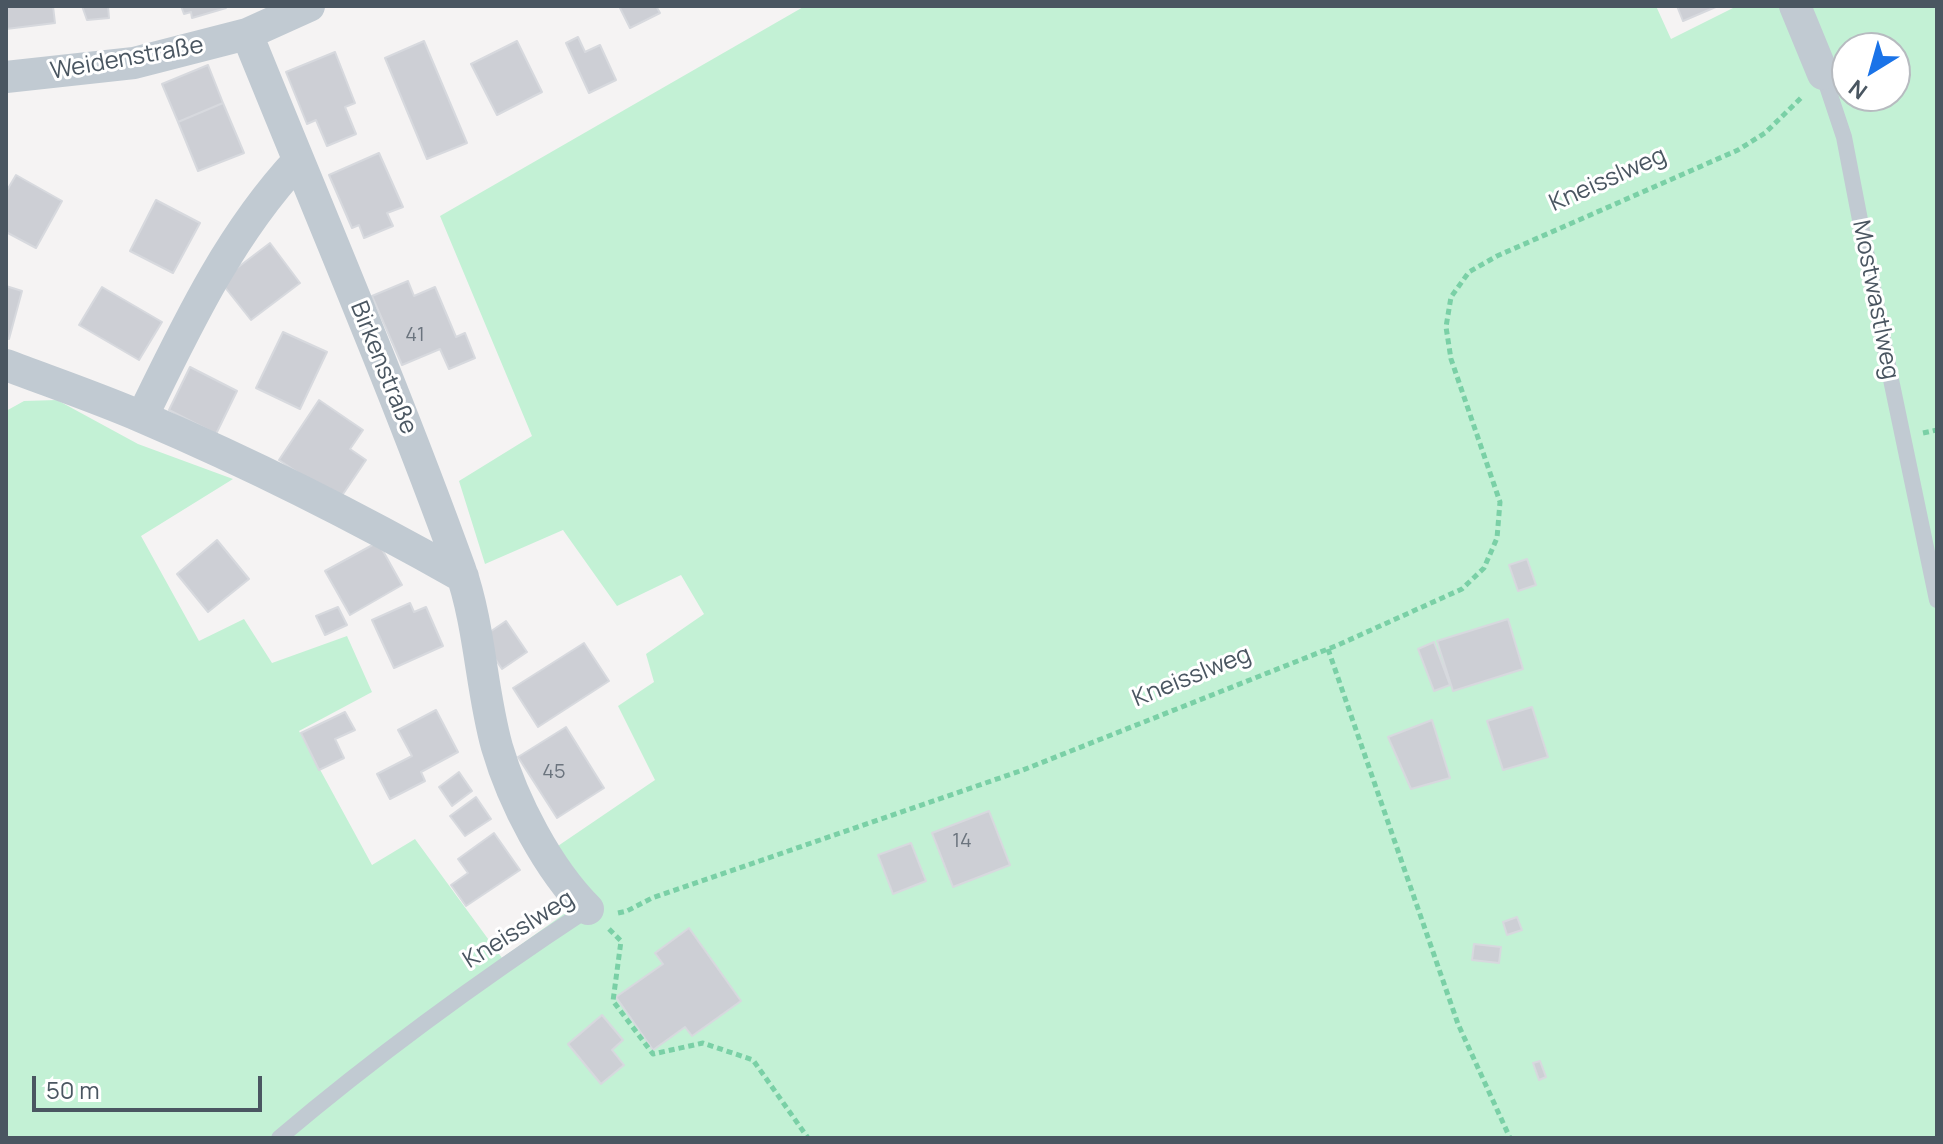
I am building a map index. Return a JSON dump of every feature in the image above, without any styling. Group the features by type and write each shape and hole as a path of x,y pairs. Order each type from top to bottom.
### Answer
{"street":[{"path":"247,34 309,6"},
{"name":"Mostwastlweg","path":"1795,6 1823,74"},
{"name":"Weidenstraße","path":"6,77 134,63 247,34"},
{"name":"Birkenstraße","path":"247,34 426,474 463,577 497,748 517,798 545,852 568,889 588,909"},
{"path":"142,417 208,284 278,182 298,161"},
{"path":"6,365 142,417 332,506 463,577"}],"lane":[{"name":"Mostwastlweg","path":"1823,74 1844,137 1937,600"},
{"name":"Kneisslweg","path":"279,1138 353,1075 500,967 588,909"}],"path":[{"name":"Kneisslweg","path":"588,909 610,914 627,911 652,898 1023,770 1328,649 1462,589 1484,568 1497,538 1500,502 1451,359 1446,327 1451,297 1469,272 1497,256 1738,150 1765,133 1823,74"},
{"path":"1328,649 1458,1024 1510,1138"},
{"path":"588,909 621,941 613,1001 653,1054 703,1043 753,1060 808,1138"}],"green space":[{"path":"805,6 1656,6 1671,39 1737,6 1937,6 1937,1138 6,1138 6,411 24,401 57,400 138,444 233,479 141,536 199,641 244,619 272,663 347,636 372,692 299,731 372,865 415,839 502,958 571,909 552,850 655,780 618,706 654,682 646,654 704,614 681,575 617,606 563,530 485,564 459,481 532,436 440,216"}],"building":[{"path":"6,6 53,6 55,23 6,29"},
{"path":"82,6 108,6 109,18 87,20"},
{"path":"181,6 226,8 192,18 191,12 184,14"},
{"path":"619,6 656,6 660,13 630,28"},
{"path":"1677,6 1718,6 1683,21"},
{"path":"578,37 585,52 600,45 616,80 589,93 566,43"},
{"path":"424,41 467,143 427,159 385,58"},
{"path":"517,41 542,92 497,115 471,64"},
{"path":"335,52 355,103 345,107 356,134 327,146 316,120 307,124 286,72"},
{"path":"208,65 223,103 178,122 162,84"},
{"path":"223,103 244,153 198,171 178,122"},
{"path":"379,153 403,207 387,213 393,226 364,238 359,225 352,228 329,175"},
{"path":"16,175 62,201 36,248 6,232 6,192"},
{"path":"156,200 200,223 173,273 130,251"},
{"path":"270,243 300,283 251,320 220,281"},
{"path":"408,281 414,296 435,287 456,337 465,333 475,358 449,369 440,349 402,365 372,296"},
{"path":"6,286 22,291 9,339 6,338"},
{"path":"102,287 162,322 139,360 79,325"},
{"path":"283,332 327,352 300,409 256,388"},
{"path":"190,367 237,391 216,434 169,410"},
{"path":"319,400 363,430 350,449 366,460 339,500 279,460"},
{"path":"217,540 249,579 208,612 177,574"},
{"path":"378,542 402,585 350,615 325,571"},
{"path":"1527,559 1536,585 1518,591 1509,565"},
{"path":"410,603 414,612 426,607 443,646 394,668 372,620"},
{"path":"338,607 347,625 325,635 316,616"},
{"path":"1508,619 1523,669 1453,691 1437,641"},
{"path":"506,621 527,652 502,669 481,638"},
{"path":"1434,642 1450,685 1434,691 1418,649"},
{"path":"584,643 609,681 538,727 513,688"},
{"path":"1532,707 1548,757 1503,770 1487,721"},
{"path":"436,710 458,752 421,772 425,781 390,799 377,774 412,756 398,730"},
{"path":"345,712 355,730 335,739 344,758 319,770 301,733"},
{"path":"1432,720 1450,778 1411,789 1388,737"},
{"path":"566,727 604,788 557,818 518,757"},
{"path":"459,772 472,791 452,806 439,787"},
{"path":"476,797 491,819 465,836 450,816"},
{"path":"989,811 1010,865 953,887 932,833"},
{"path":"494,833 520,870 466,906 451,885 468,873 458,859"},
{"path":"911,843 926,881 893,894 878,855"},
{"path":"1517,917 1522,930 1507,935 1503,922"},
{"path":"689,928 741,1001 692,1036 685,1027 653,1050 616,997 663,964 655,953"},
{"path":"1474,944 1501,947 1499,963 1472,960"},
{"path":"602,1015 623,1040 612,1050 624,1065 601,1084 568,1044"},
{"path":"1540,1061 1546,1077 1539,1080 1533,1063"}]}
